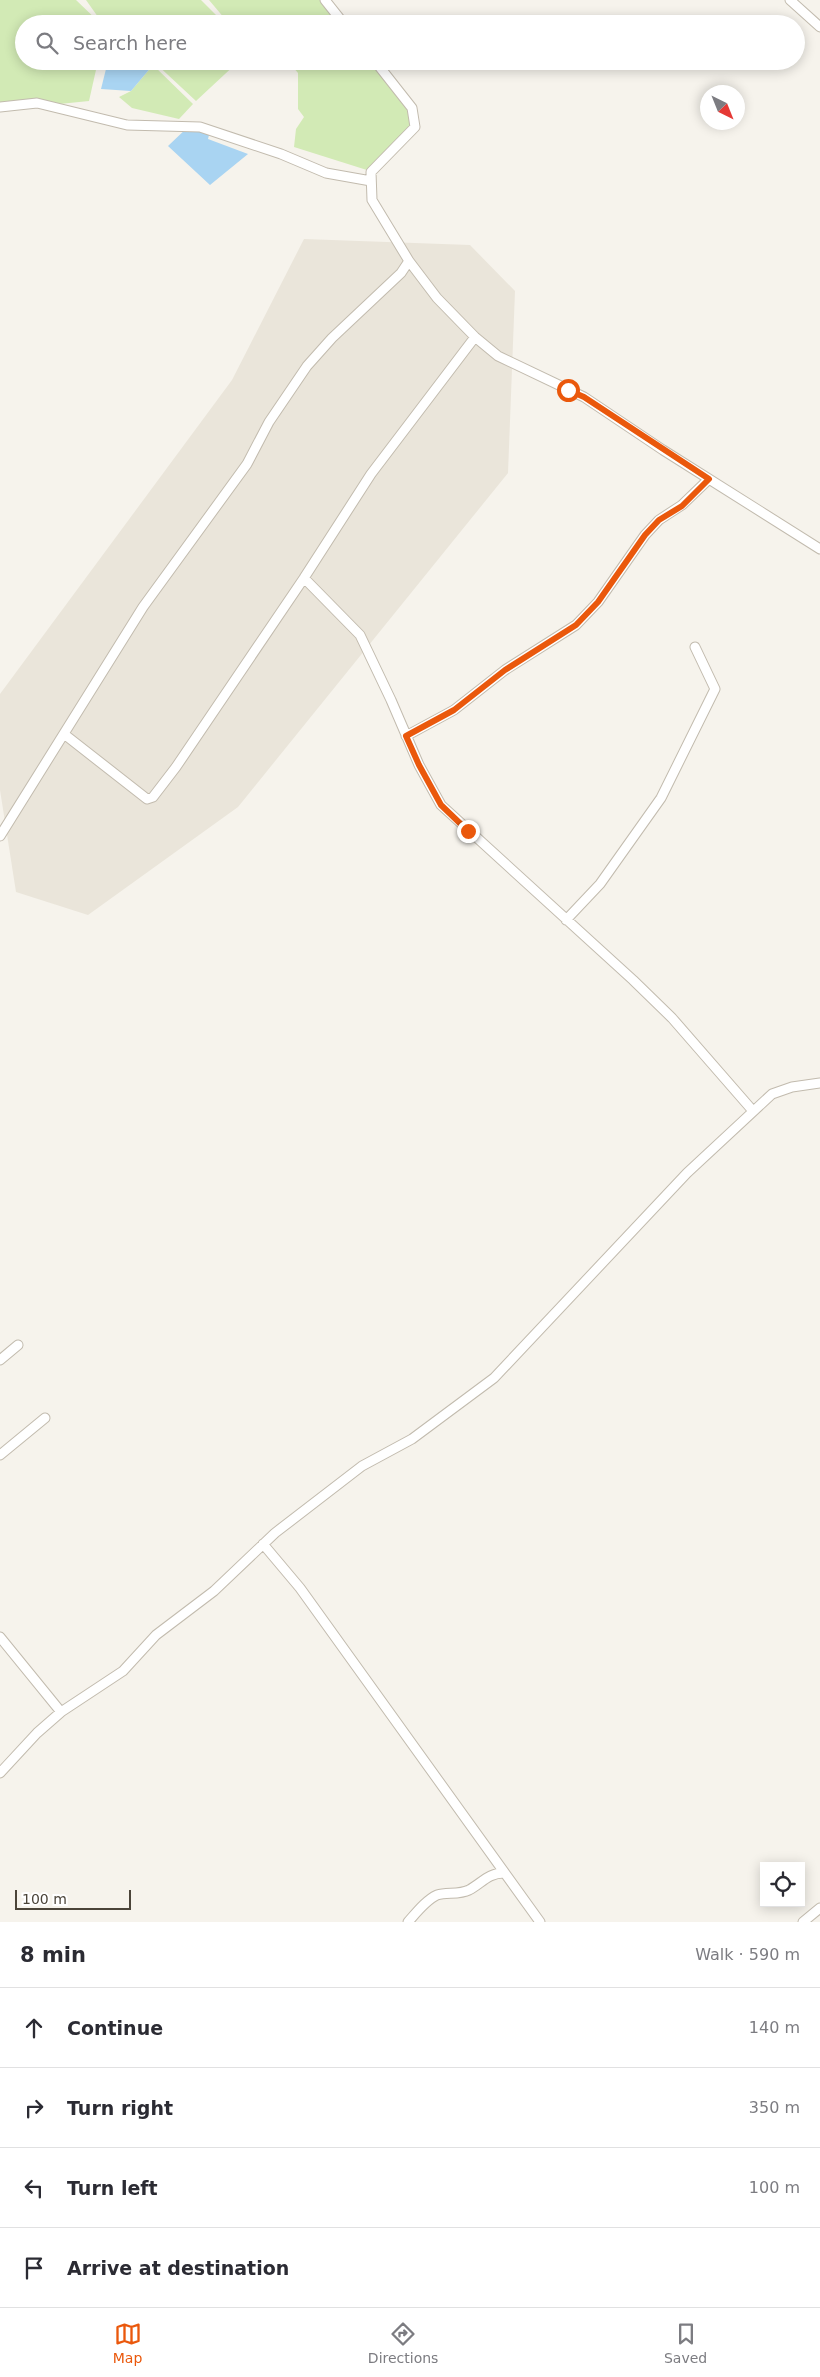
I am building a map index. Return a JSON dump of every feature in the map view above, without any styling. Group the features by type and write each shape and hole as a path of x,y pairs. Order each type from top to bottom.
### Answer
{"street":[{"path":"325,0 337,15"},
{"path":"790,0 820,27"},
{"path":"381,70 412,108 414,127 371,172 372,200 410,261 437,298 474,337 498,356 538,377 584,397 820,549"},
{"path":"0,107 38,103 127,125 200,127 281,154 326,173 371,181"},
{"path":"0,836 143,607 247,464 269,422 307,366 332,338 401,273 410,261"},
{"path":"64,734 147,799 153,797 176,767 304,578 371,474 474,337"},
{"path":"406,736 454,710 505,670 576,625 598,602 645,535 659,520 682,506 709,479"},
{"path":"304,578 360,635 419,765 441,805 672,1018 753,1111"},
{"path":"566,920 600,884 661,798 715,689 695,647"},
{"path":"0,1773 36,1733 60,1712 123,1671 156,1635 214,1591 263,1544 362,1466 412,1439 494,1378 687,1172 772,1094 820,1083"},
{"path":"0,1360 18,1345"},
{"path":"0,1455 45,1418"},
{"path":"263,1544 300,1588 540,1922"},
{"path":"0,1637 60,1712"},
{"path":"408,1922 429,1901 437,1896 467,1891 486,1877 495,1873 504,1873"},
{"path":"804,1922 820,1908"}],"shaded area":[{"path":"304,239 470,245 515,291 508,473 238,807 88,915 16,892 0,790 0,694 232,380"}],"green space":[{"path":"0,0 76,0 92,15 15,15 15,70 96,70 89,101 0,110"},
{"path":"86,0 201,0 216,15 97,15"},
{"path":"209,0 325,0 337,15 222,15"},
{"path":"149,70 158,70 193,104 179,119 132,108 119,97 131,91"},
{"path":"163,70 229,70 196,101"},
{"path":"296,70 382,70 412,108 415,127 370,171 294,147 296,129 304,117 298,109 298,73"}],"water":[{"path":"106,70 149,70 131,91 101,89"},
{"path":"188,127 210,131 208,139 248,154 210,185 168,146"}],"route":[{"path":"468,831 441,805 419,765 406,736 454,710 523,657 576,625 598,602 645,535 659,520 682,506 709,479 584,397 568,390"}]}
